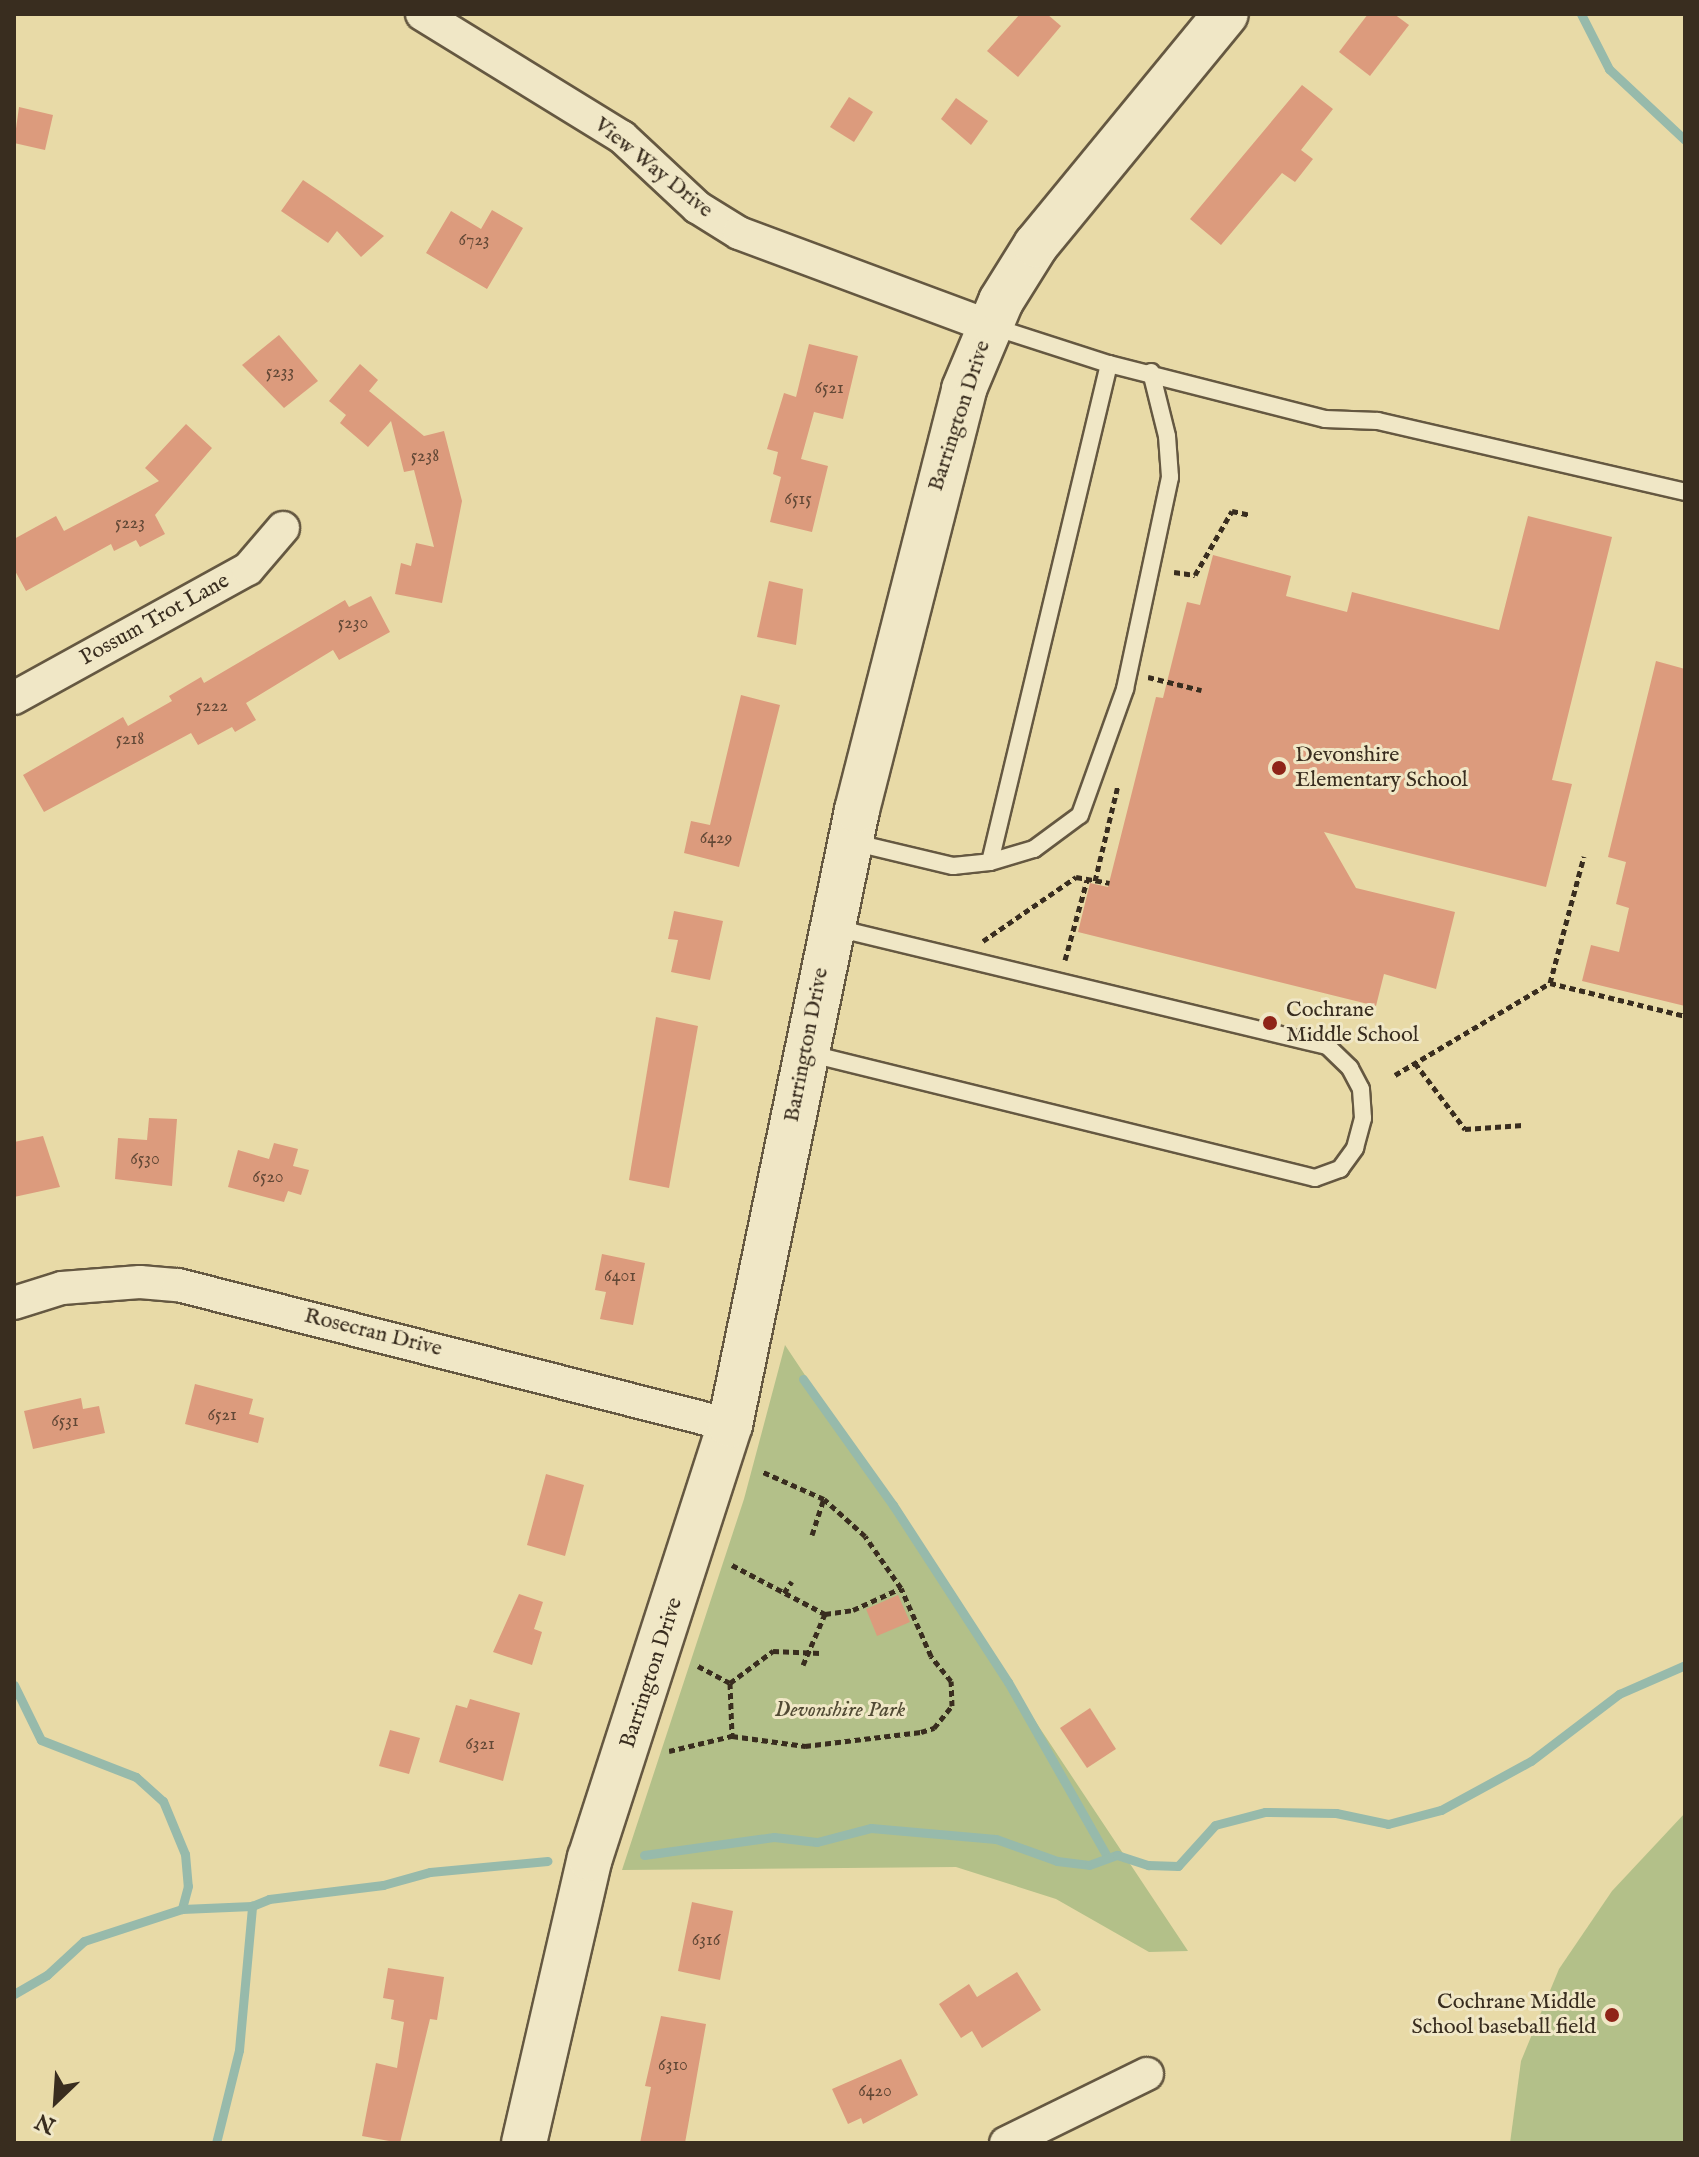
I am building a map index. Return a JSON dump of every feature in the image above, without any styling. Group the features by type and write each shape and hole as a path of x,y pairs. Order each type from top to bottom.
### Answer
{"street":[{"name":"View Way Drive","path":"422,14 622,137 697,207 739,233 989,326"},
{"name":"Barrington Drive","path":"524,2143 590,1858 730,1425 850,841 938,479 964,389 989,326 1036,245 1083,183 1226,14"},
{"name":"Possum Trot Lane","path":"14,698 248,569 283,528"},
{"name":"Rosecran Drive","path":"14,1303 62,1288 140,1282 178,1285 730,1425"},
{"path":"1006,2143 1147,2074"}],"lane":[{"path":"989,326 1109,364 1151,372 1325,419 1378,421 1685,492"},
{"path":"990,862 1109,364"},
{"path":"850,841 953,866 990,862 1034,849 1080,815 1125,689 1170,477 1167,436 1151,372"},
{"path":"806,1052 1315,1178 1340,1169 1355,1148 1363,1118 1356,1078 1327,1046 832,927"}],"path":[{"path":"1174,572 1195,575 1232,511 1251,515"},
{"path":"1146,677 1201,690"},
{"path":"1095,881 1122,770"},
{"path":"1395,1075 1550,983 1584,856"},
{"path":"979,944 1076,877 1109,883"},
{"path":"1066,958 1087,880"},
{"path":"1550,983 1685,1016"},
{"path":"1415,1063 1465,1129 1523,1125"},
{"path":"669,1751 732,1736 823,1746 921,1732 945,1718 952,1706 951,1681 931,1656 901,1588 865,1536 824,1499 761,1471"},
{"path":"812,1535 824,1499"},
{"path":"732,1565 825,1614 853,1610 901,1588"},
{"path":"784,1593 792,1581"},
{"path":"803,1665 825,1614"},
{"path":"730,1683 773,1651 806,1655 820,1653"},
{"path":"698,1666 730,1683"},
{"path":"730,1683 732,1736"}],"green space":[{"name":"Devonshire Park","path":"785,1345 1188,1951 1149,1952 1056,1899 956,1867 622,1870 744,1499"},
{"name":"Cochrane Middle School baseball field","path":"1685,1813 1685,2143 1510,2143 1521,2061 1559,1969 1612,1891"}],"building":[{"path":"1020,14 1047,14 1061,26 1018,77 987,51"},
{"path":"1368,14 1394,14 1409,25 1370,76 1339,52"},
{"path":"1302,85 1333,109 1301,150 1313,159 1295,182 1282,173 1221,245 1190,219"},
{"path":"849,97 873,112 854,142 830,127"},
{"path":"956,98 988,121 971,145 941,119"},
{"path":"19,107 53,115 45,150 14,143"},
{"path":"303,180 384,236 361,257 337,231 328,243 281,211"},
{"path":"492,210 523,228 487,289 426,253 451,211 481,229"},
{"path":"279,335 318,381 284,408 242,365"},
{"path":"809,344 858,356 843,419 814,412 801,459 828,466 812,532 770,522 781,477 773,474 778,452 767,449 784,393 796,397"},
{"path":"360,364 378,380 369,391 424,436 444,431 462,501 442,603 395,594 401,563 411,566 416,543 434,547 414,470 404,472 391,421 368,447 340,423 346,415 329,401"},
{"path":"186,424 212,448 155,515 165,534 140,547 136,540 114,551 111,544 26,591 14,569 14,539 56,516 64,531 159,481 145,468"},
{"name":"Devonshire Elementary School","path":"1528,516 1612,537 1552,780 1572,784 1546,887 1324,832 1356,888 1455,912 1436,989 1384,974 1376,1006 1078,932 1090,883 1108,887 1156,697 1163,698 1187,602 1200,605 1213,555 1291,576 1286,596 1347,612 1352,592 1499,630"},
{"path":"769,581 803,589 796,645 757,637"},
{"path":"371,596 390,632 339,660 333,650 246,703 256,720 235,732 232,727 198,745 191,733 44,812 23,775 123,717 128,726 172,701 169,696 201,677 204,683 345,600 349,607"},
{"path":"1656,661 1685,669 1685,1006 1582,981 1591,945 1619,952 1629,908 1616,904 1626,862 1608,857"},
{"path":"741,695 780,705 739,867 684,853 691,821 710,825"},
{"path":"674,911 723,921 710,980 671,972 678,940 668,939"},
{"path":"656,1017 698,1026 669,1188 629,1180"},
{"path":"149,1118 177,1119 172,1186 115,1179 118,1138 147,1140"},
{"path":"43,1136 60,1187 14,1197 14,1142"},
{"path":"274,1143 298,1149 293,1166 309,1170 301,1195 288,1191 284,1202 228,1187 238,1150 269,1159"},
{"path":"602,1254 645,1263 633,1325 600,1319 606,1292 595,1290"},
{"path":"195,1384 253,1399 249,1414 264,1418 258,1443 185,1424"},
{"path":"81,1398 83,1409 99,1406 105,1433 33,1449 24,1411"},
{"path":"546,1474 584,1485 565,1556 527,1545"},
{"path":"519,1594 543,1602 534,1629 542,1632 532,1665 493,1652"},
{"path":"898,1595 910,1622 877,1636 866,1609"},
{"path":"470,1699 520,1713 503,1781 439,1762 456,1705 467,1708"},
{"path":"1090,1708 1116,1749 1087,1768 1060,1728"},
{"path":"390,1730 420,1738 409,1774 379,1766"},
{"path":"692,1902 733,1911 720,1980 678,1971"},
{"path":"388,1968 444,1977 437,2020 430,2019 400,2143 362,2136 376,2063 397,2068 404,2022 391,2019 394,2000 383,1998"},
{"path":"1017,1972 1041,2010 982,2048 972,2031 961,2038 939,2004 969,1984 977,1997"},
{"path":"661,2016 706,2024 685,2143 640,2143 651,2087 645,2086"},
{"path":"901,2059 918,2095 863,2124 861,2118 848,2124 832,2089"}],"waterway":[{"path":"1581,14 1609,69 1685,140"},
{"path":"803,1379 893,1505 1008,1682 1108,1858"},
{"path":"644,1855 774,1837 817,1842 871,1828 996,1839 1057,1861 1089,1865 1117,1855 1148,1865 1178,1866 1215,1825 1265,1812 1336,1813 1388,1824 1441,1810 1531,1761 1619,1694 1685,1665"},
{"path":"14,1685 41,1740 136,1777 163,1801 185,1854 188,1886 182,1909"},
{"path":"14,1994 47,1975 84,1941 182,1909 252,1906 269,1899 383,1885 430,1872 547,1861"},
{"path":"216,2143 239,2050 252,1906"}],"place":[{"name":"Devonshire Elementary School","path":"1279,768"},
{"name":"Cochrane Middle School","path":"1270,1023"},
{"name":"Cochrane Middle School baseball field","path":"1612,2015"}]}
